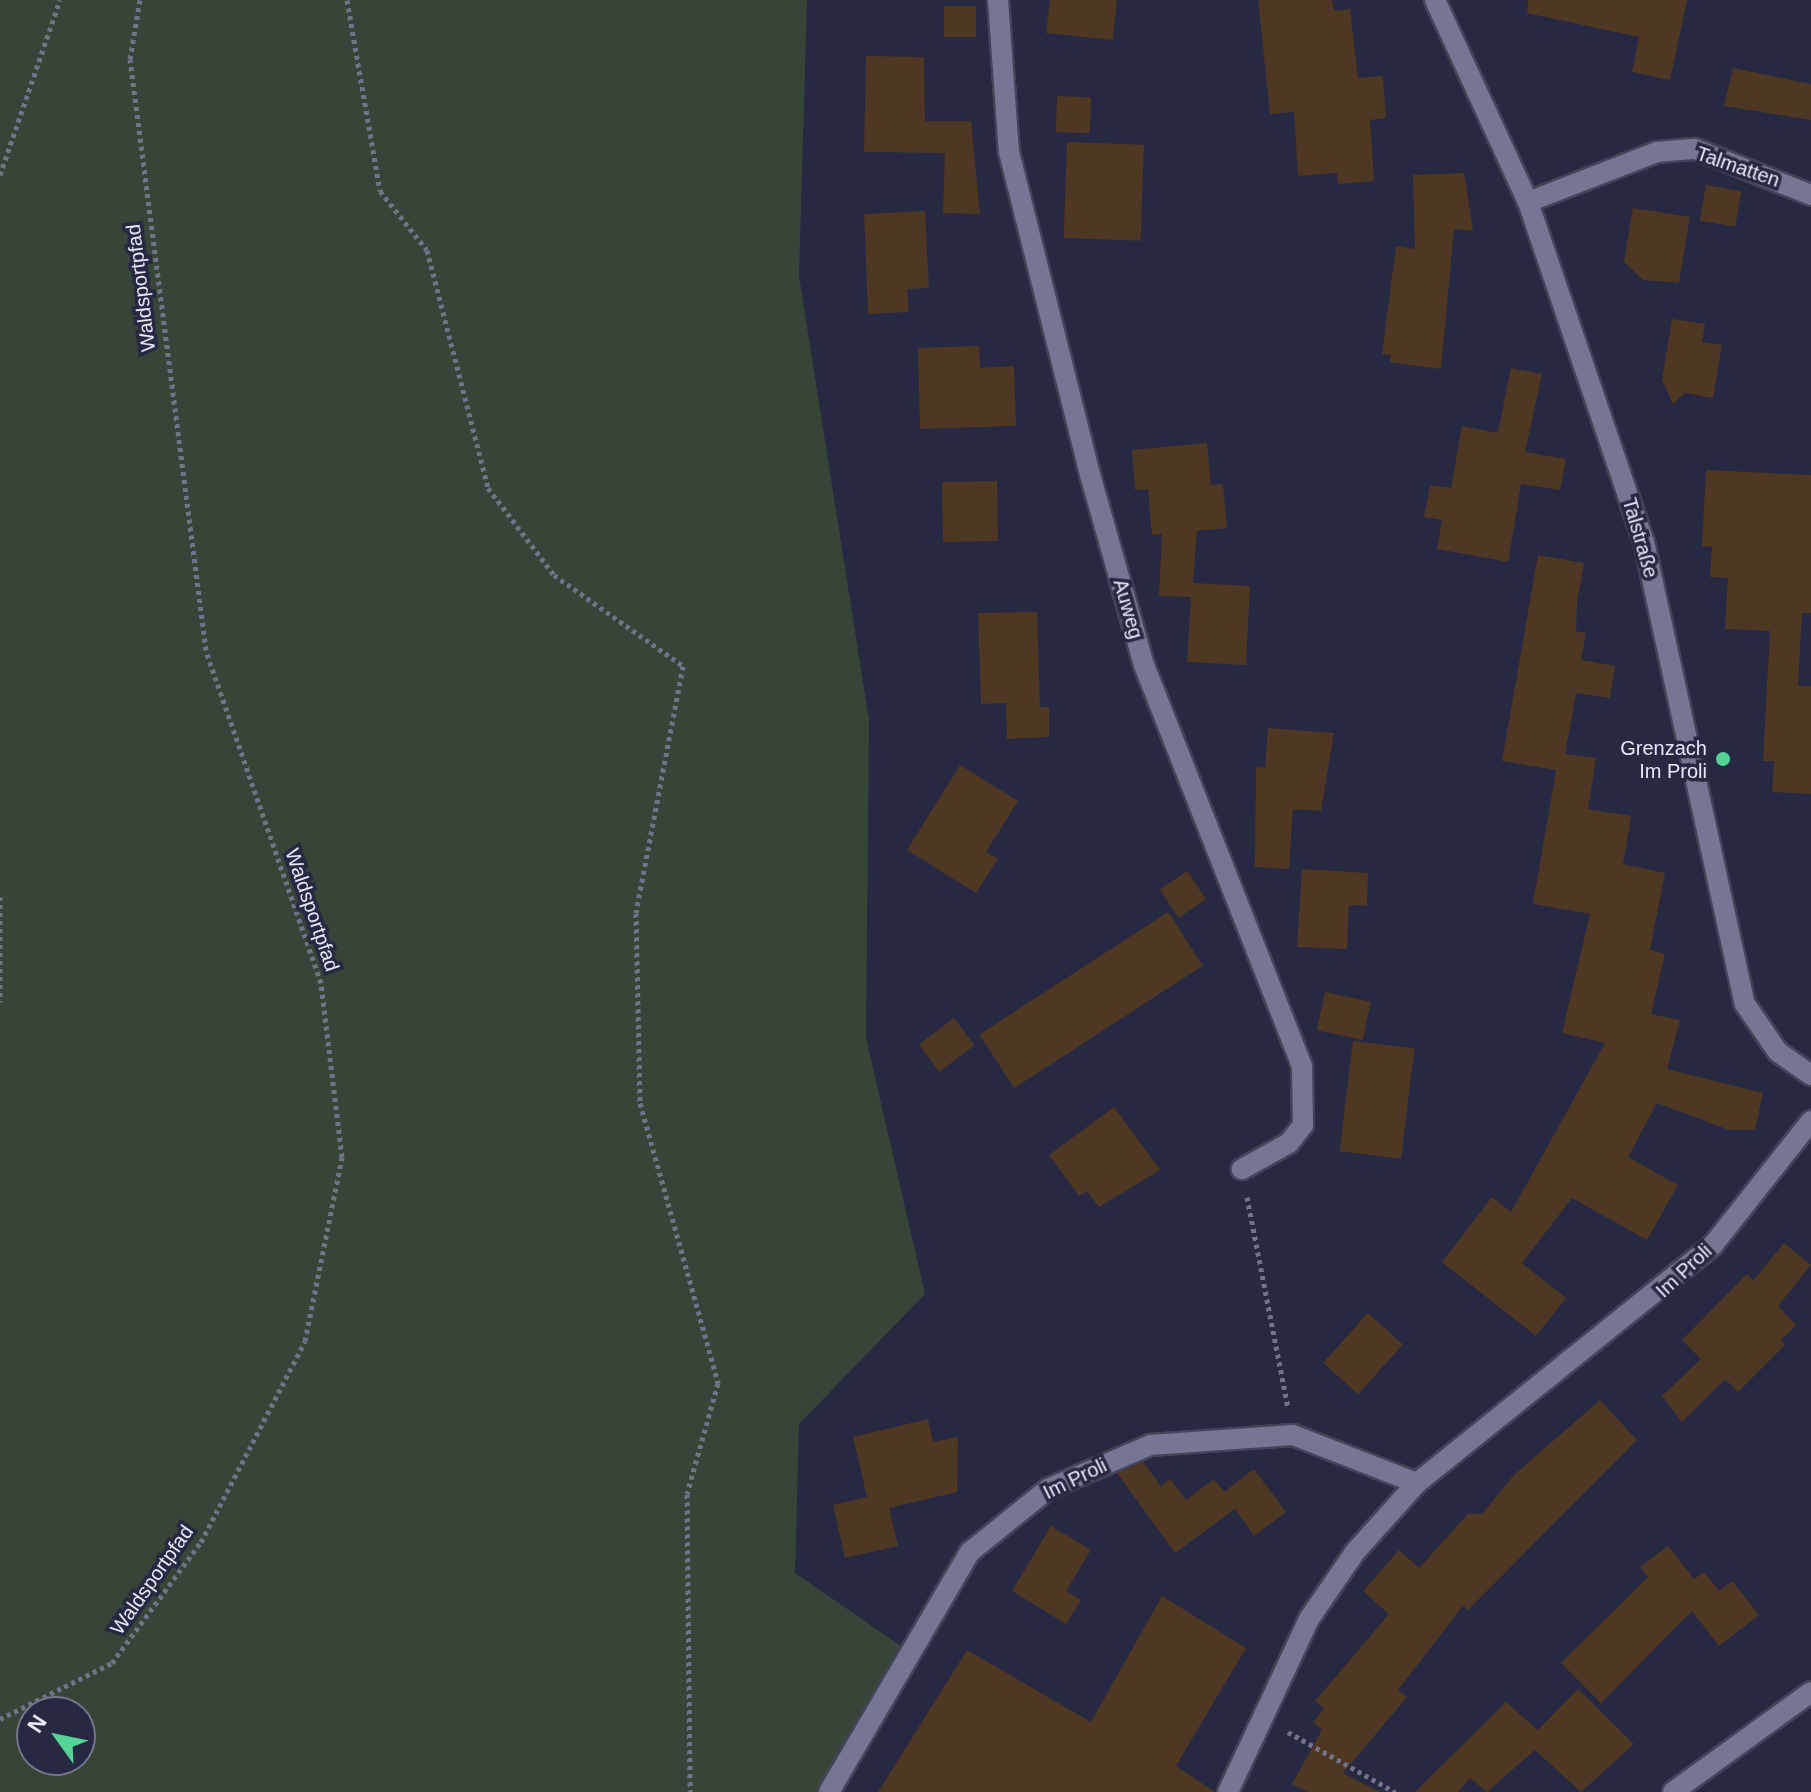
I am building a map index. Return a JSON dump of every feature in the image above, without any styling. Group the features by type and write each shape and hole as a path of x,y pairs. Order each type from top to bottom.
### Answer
{"street":[{"name":"Auweg","path":"998,0 1009,152 1091,478 1144,665 1302,1067 1303,1125 1289,1143 1242,1169"},
{"name":"Talstraße","path":"1435,0 1528,202 1644,542 1745,1004 1778,1052 1811,1075"},
{"name":"Talmatten","path":"1528,202 1657,152 1695,149 1811,195"},
{"name":"Im Proli","path":"1228,1792 1309,1619 1355,1552 1417,1483 1702,1255 1811,1121"},
{"name":"Im Proli","path":"829,1792 970,1552 1048,1489 1150,1445 1293,1435 1417,1483"},
{"path":"1673,1792 1811,1692"}],"path":[{"path":"0,175 60,0"},
{"name":"Waldsportpfad","path":"0,1719 112,1663 201,1542 305,1341 342,1157 321,983 206,650 130,59 140,0"},
{"path":"347,0 380,191 427,250 488,488 554,575 683,666 636,913 640,1103 718,1383 687,1494 690,1792"},
{"path":"0,897 0,1002"},
{"path":"1242,1169 1293,1435"},
{"path":"1263,1718 1395,1792"}],"green space":[{"path":"0,0 807,0 799,276 869,720 866,1038 925,1294 799,1424 795,1573 901,1646 825,1792 0,1792"}],"building":[{"path":"1050,0 1117,0 1113,40 1046,33"},
{"path":"1258,0 1332,0 1334,11 1350,9 1358,78 1383,76 1386,118 1370,120 1374,181 1338,184 1337,173 1298,176 1294,112 1270,114"},
{"path":"1528,0 1687,0 1670,80 1632,72 1639,37 1527,13"},
{"path":"944,6 976,6 976,37 944,37"},
{"path":"866,56 924,57 925,121 971,121 980,214 943,213 945,153 864,152"},
{"path":"1733,68 1811,84 1811,120 1724,106"},
{"path":"1057,96 1091,97 1090,133 1056,132"},
{"path":"1067,142 1144,145 1141,241 1064,238"},
{"path":"1464,173 1473,231 1454,229 1441,369 1390,362 1391,355 1382,354 1396,246 1415,249 1413,175"},
{"path":"1706,185 1741,191 1735,227 1700,220"},
{"path":"1633,208 1690,217 1679,283 1643,280 1624,262"},
{"path":"925,211 929,288 907,289 909,312 868,314 864,214"},
{"path":"1672,319 1705,324 1702,342 1722,345 1713,398 1685,393 1673,404 1662,380"},
{"path":"979,346 980,368 1014,366 1016,426 920,429 918,348"},
{"path":"1511,368 1542,374 1525,452 1566,459 1560,490 1521,484 1508,562 1437,549 1442,520 1424,517 1430,485 1451,488 1462,426 1498,433"},
{"path":"1207,443 1211,485 1223,484 1227,528 1197,531 1193,583 1250,586 1246,665 1187,662 1191,597 1159,596 1162,534 1152,535 1148,489 1135,490 1132,450"},
{"path":"1706,470 1811,475 1811,613 1802,613 1798,686 1811,686 1811,794 1772,792 1774,761 1763,761 1770,631 1725,629 1728,578 1710,577 1712,547 1702,546"},
{"path":"997,481 998,541 943,542 942,482"},
{"path":"1538,555 1584,563 1576,631 1586,633 1581,660 1615,666 1610,698 1576,693 1565,754 1596,758 1588,809 1631,816 1623,864 1665,873 1650,950 1665,954 1651,1014 1680,1020 1667,1069 1763,1093 1755,1130 1729,1130 1657,1103 1628,1157 1678,1185 1647,1240 1572,1198 1522,1263 1566,1298 1536,1336 1442,1262 1492,1197 1511,1212 1605,1043 1562,1033 1590,914 1533,904 1556,770 1502,761"},
{"path":"1037,612 1040,707 1049,707 1049,737 1007,739 1006,703 981,704 978,613"},
{"path":"1268,728 1334,733 1321,811 1293,809 1289,869 1255,867 1256,767 1265,768"},
{"path":"960,765 1018,801 986,852 998,859 976,893 907,850"},
{"path":"1302,869 1368,873 1367,906 1349,905 1347,949 1297,947"},
{"path":"1187,871 1206,899 1179,918 1160,889"},
{"path":"1168,912 1203,966 1014,1088 979,1035"},
{"path":"1325,992 1371,1002 1363,1040 1317,1030"},
{"path":"954,1018 974,1045 939,1072 919,1044"},
{"path":"1353,1041 1415,1049 1401,1159 1339,1151"},
{"path":"1114,1107 1160,1170 1099,1207 1087,1191 1079,1196 1049,1155"},
{"path":"1784,1243 1811,1265 1778,1306 1796,1325 1781,1340 1785,1345 1738,1392 1725,1379 1682,1422 1662,1396 1701,1359 1682,1340 1747,1274 1753,1281"},
{"path":"1368,1313 1403,1344 1358,1394 1323,1363"},
{"path":"1600,1400 1637,1440 1468,1610 1463,1606 1398,1690 1407,1697 1343,1773 1380,1792 1308,1792 1292,1784 1322,1730 1313,1722 1324,1709 1315,1701 1389,1614 1363,1591 1399,1550 1419,1568 1468,1514 1482,1514 1514,1475"},
{"path":"928,1419 933,1442 958,1437 957,1492 889,1508 898,1546 845,1558 833,1505 867,1497 853,1437"},
{"path":"1143,1462 1161,1486 1170,1479 1186,1500 1214,1479 1224,1492 1254,1469 1286,1512 1254,1536 1235,1509 1175,1553 1117,1473"},
{"path":"1051,1526 1091,1550 1066,1591 1081,1600 1066,1624 1012,1591"},
{"path":"1668,1546 1694,1579 1704,1572 1719,1591 1732,1581 1759,1615 1719,1646 1692,1611 1601,1703 1561,1663 1648,1577 1640,1567"},
{"path":"1162,1596 1246,1648 1176,1766 1215,1792 878,1792 967,1650 1091,1722"},
{"path":"1578,1689 1634,1744 1581,1792 1535,1750 1487,1792 1470,1778 1458,1792 1415,1792 1506,1702 1538,1730"}],"place":[{"name":"Grenzach Im Proli","path":"1723,759"}]}
